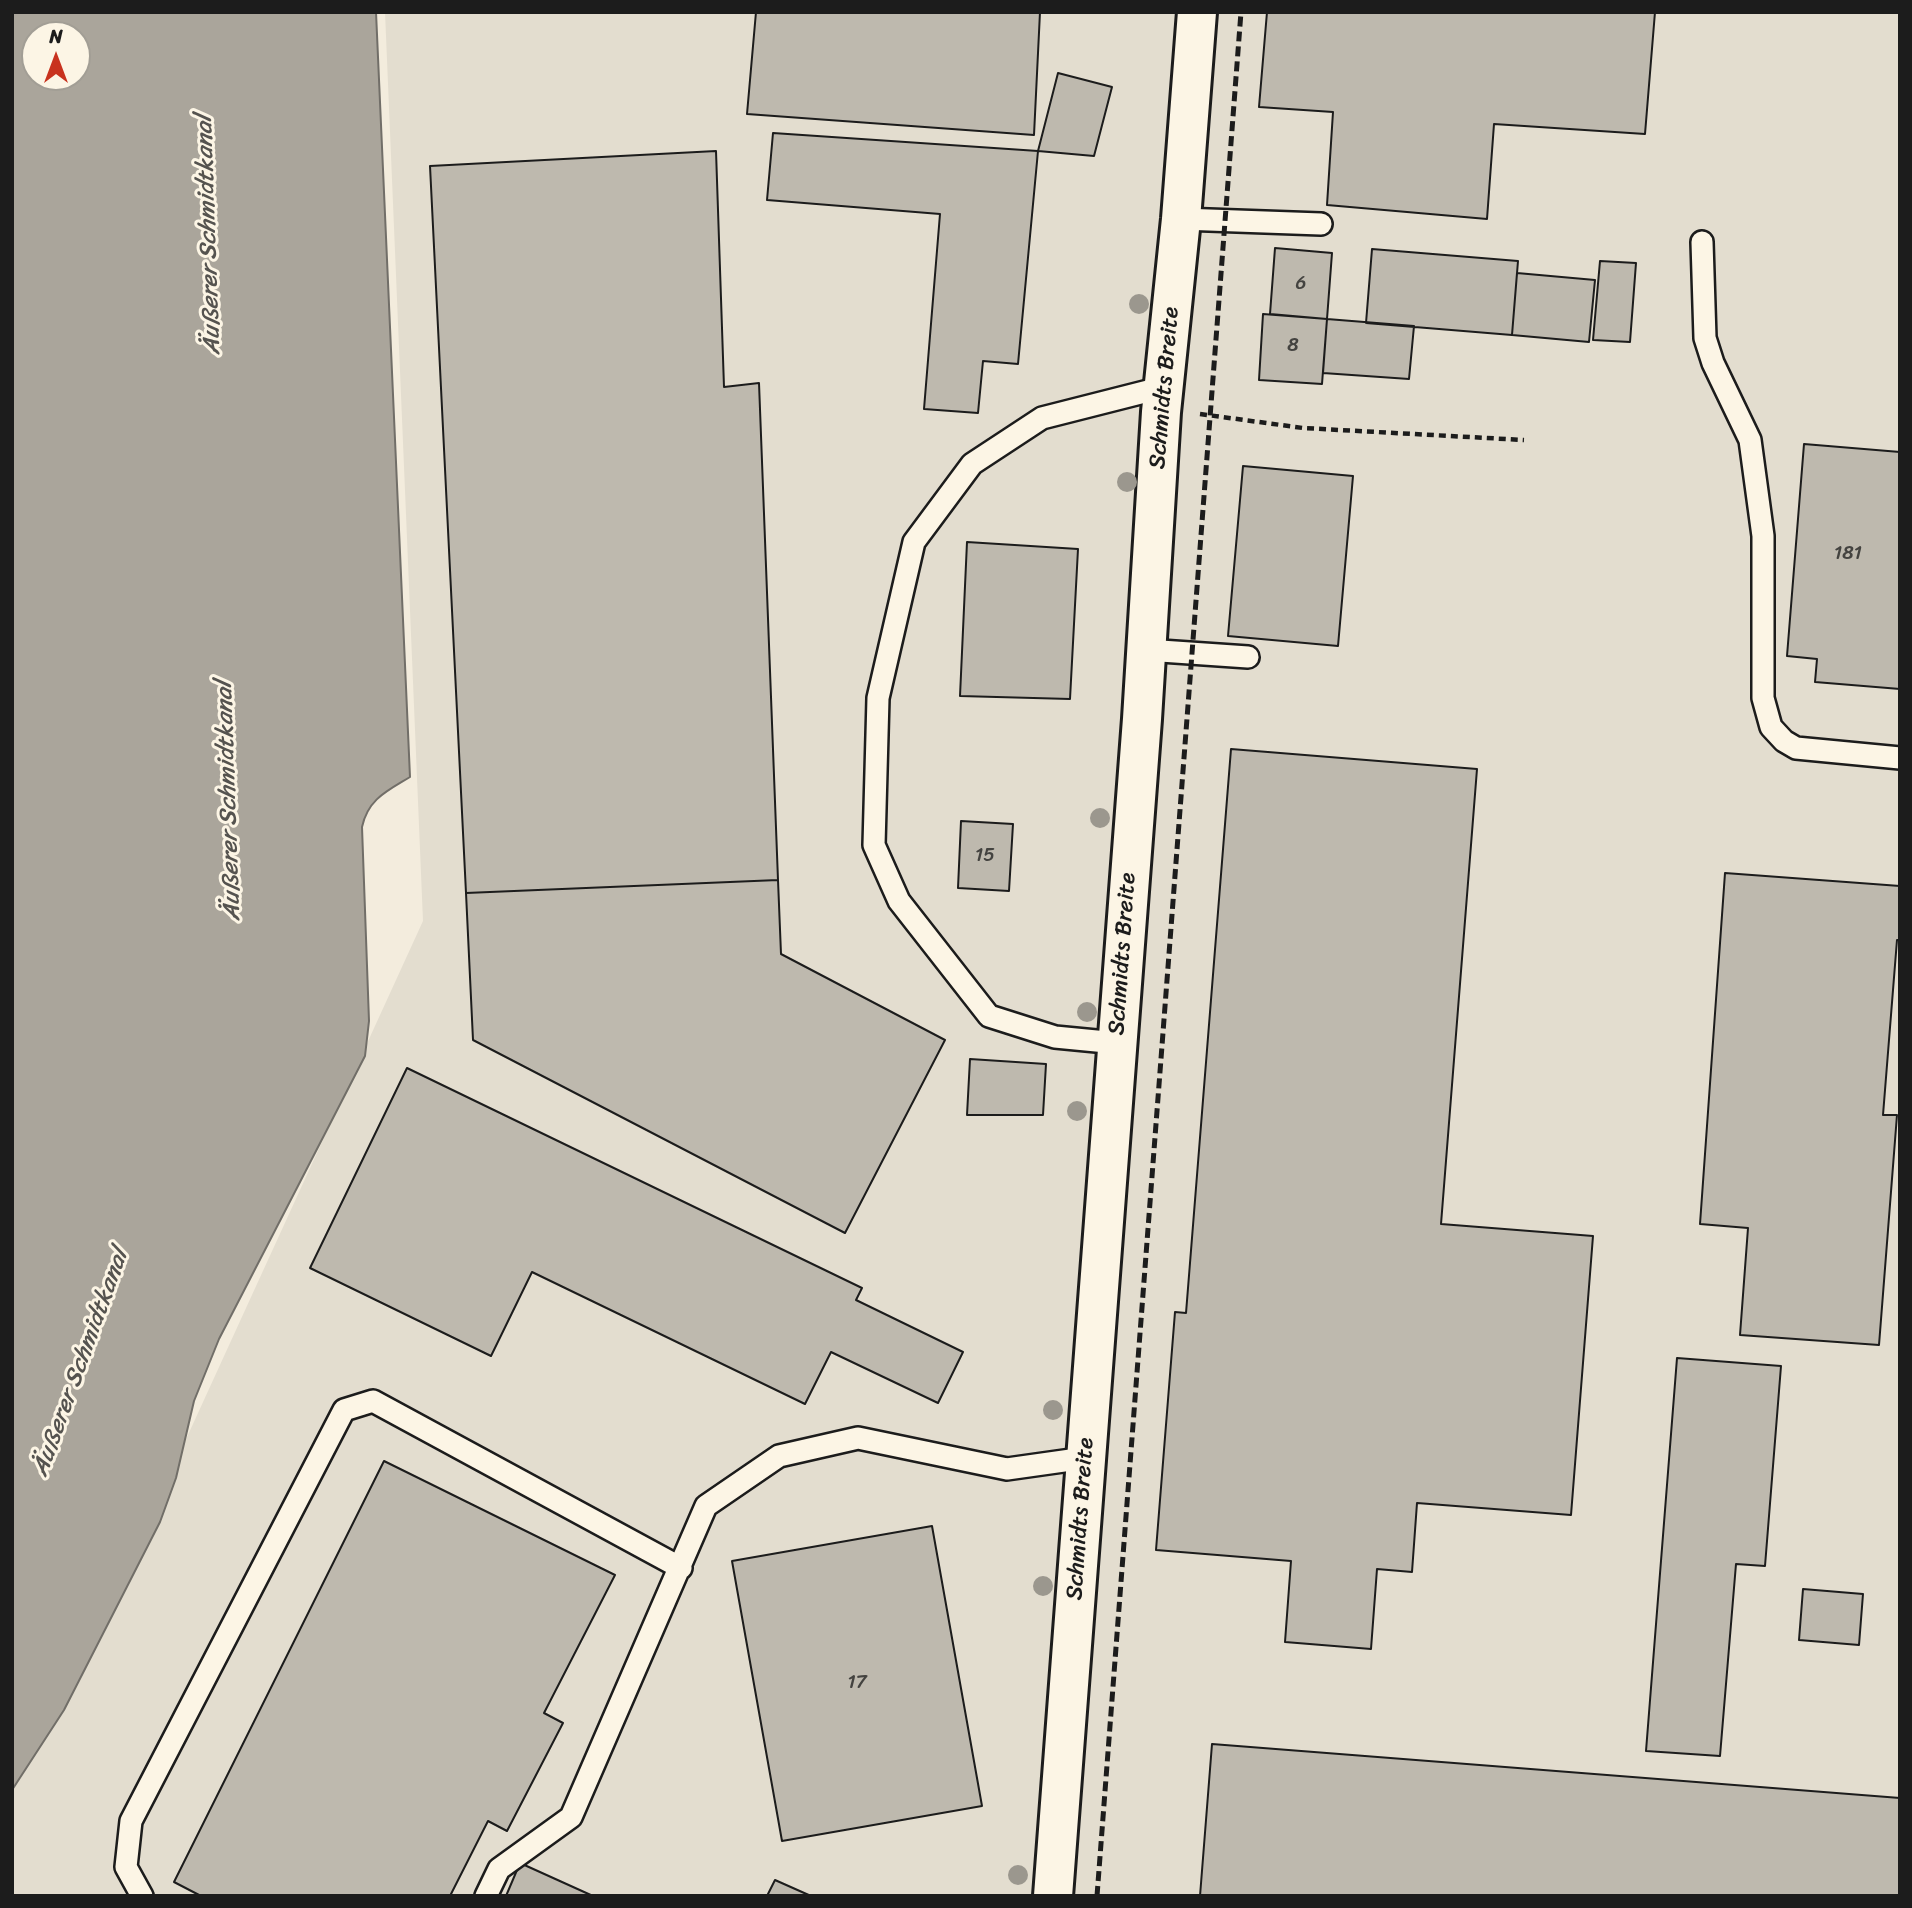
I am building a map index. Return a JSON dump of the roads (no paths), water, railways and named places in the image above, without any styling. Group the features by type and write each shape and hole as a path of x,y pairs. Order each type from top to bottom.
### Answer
{"main road":[{"name":"Schmidts Breite","path":"1053,1896 1146,650 1162,400 1181,219 1197,12"}],"lane":[{"path":"1181,219 1321,224"},
{"path":"1702,243 1705,338 1713,363 1750,440 1763,536 1763,698 1771,727 1784,741 1796,748 1900,758"},
{"path":"1117,1043 1055,1037 989,1016 899,901 874,845 878,698 914,542 972,464 1042,418 1162,400"},
{"path":"1146,650 1248,657"},
{"path":"142,1896 126,1867 131,1822 344,1410 373,1401 681,1568"},
{"path":"486,1896 499,1869 571,1817 706,1506 779,1457 858,1438 1007,1469 1085,1458"}],"water":[{"name":"Äußerer Schmidtkanal","path":"12,12 376,12 410,777 374,803 362,827 369,1021 365,1056 219,1339 194,1401 176,1478 160,1522 64,1710 12,1790"}],"railway":[{"path":"1097,1896 1241,12"}]}
